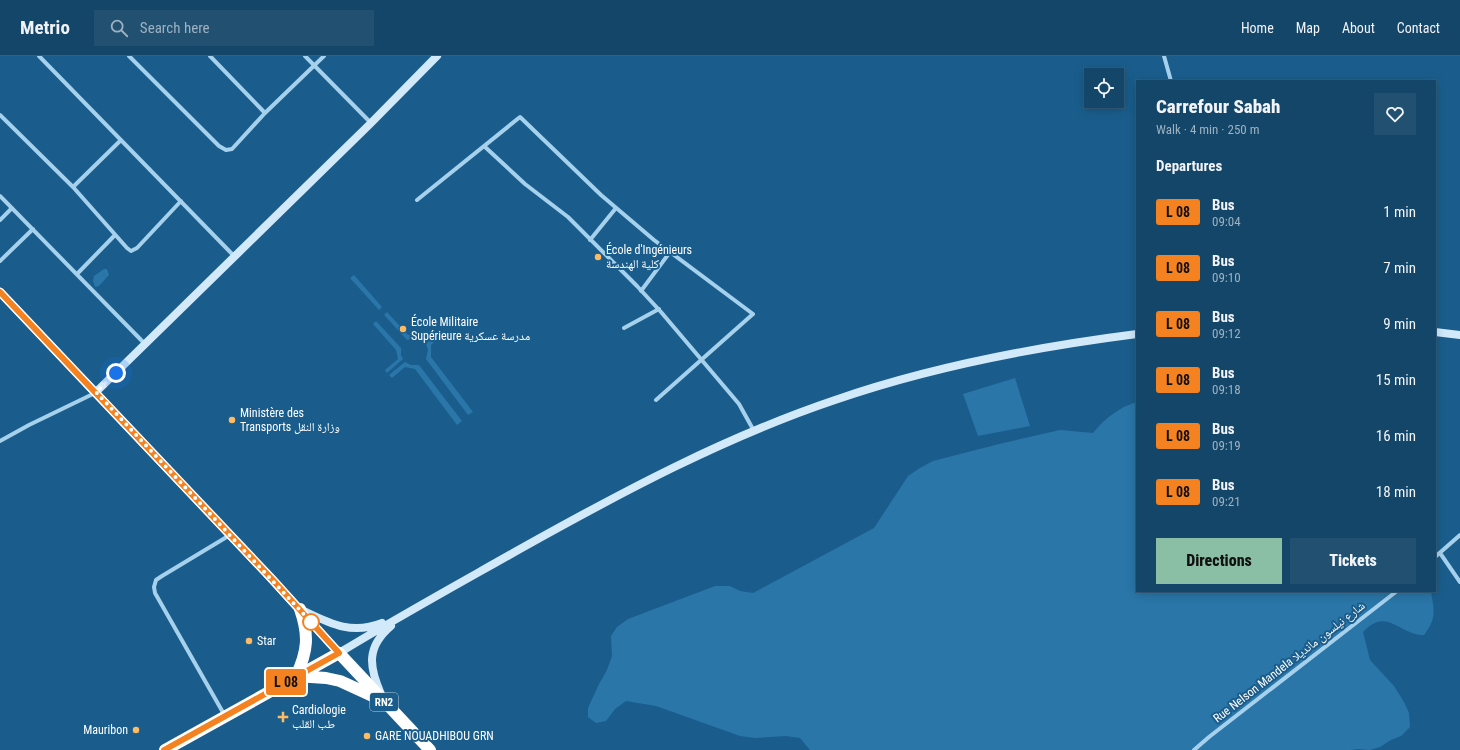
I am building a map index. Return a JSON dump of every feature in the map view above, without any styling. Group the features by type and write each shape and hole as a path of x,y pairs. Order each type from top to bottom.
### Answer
{"highway":[{"path":"296,676 303,663 306,648 305,623 300,609"},
{"path":"164,750 339,653"},
{"name":"RN2","path":"339,653 430,750"},
{"path":"296,676 326,678 340,681 385,702"}],"main road":[{"path":"96,392 371,123 437,56"},
{"path":"0,292 300,609 339,653 407,613 605,502 680,464 754,431 834,400 886,383 1020,351 1136,334"},
{"path":"1436,332 1460,335"},
{"path":"300,609 338,626 356,629 379,624 407,613"},
{"path":"385,702 375,680 373,670 372,661 376,642 382,634 407,613"}],"street":[{"path":"39,56 234,256"},
{"path":"129,56 219,146 226,150 232,149 265,113 324,56"},
{"path":"210,56 265,113"},
{"path":"305,56 371,123"},
{"path":"1164,56 1171,80"},
{"path":"0,115 73,187 131,251 137,248 181,201"},
{"path":"418,200 520,117 616,208 670,252 753,314 656,400"},
{"path":"73,187 121,140"},
{"path":"484,146 525,184 568,217 641,290 739,404 754,431"},
{"path":"0,196 145,344"},
{"path":"0,220 12,208"},
{"path":"590,240 616,208"},
{"path":"0,261 33,229"},
{"path":"77,274 116,235"},
{"path":"641,290 670,252"},
{"path":"624,328 658,309"},
{"path":"0,441 96,392"},
{"path":"226,716 155,593 154,587 156,580 230,535"},
{"path":"1436,556 1460,535"},
{"path":"1440,553 1460,582"},
{"name":"Rue Nelson Mandela شارع نيلسون مانديلا","path":"1194,750 1395,592"}],"shaded area":[{"path":"104,269 107,269 109,275 99,286 95,287 93,281 94,276"},
{"path":"354,275 382,307 379,310 350,278"},
{"path":"387,312 408,335 418,334 423,337 430,331 433,334 424,341 416,338 407,340 384,315"},
{"path":"376,321 401,348 401,355 403,359 387,373 385,370 398,359 396,350 373,324"},
{"path":"435,336 437,339 431,345 431,357 473,412 468,415 426,359 428,350 426,344"},
{"path":"405,362 411,365 419,365 462,421 457,425 415,369 405,367 392,378 389,375"},
{"path":"1015,378 1030,426 978,436 963,394"},
{"path":"1136,402 1136,592 1431,592 1434,614 1431,624 1424,635 1415,634 1386,622 1379,622 1371,625 1363,632 1370,660 1394,686 1409,713 1410,727 1401,736 1380,747 1370,750 810,750 800,738 786,736 755,738 740,736 656,706 626,701 615,709 606,721 596,723 588,717 588,708 607,670 612,656 611,636 617,627 628,619 715,586 730,586 740,591 753,593 874,528 908,476 933,461 1060,430 1093,433 1113,414"}],"bus line":[{"path":"0,292 272,579 339,653 164,750"}],"place":[{"name":"École d'Ingénieurs كلية الهندسة","path":"598,257"},
{"name":"École Militaire Supérieure مدرسة عسكرية","path":"403,329"},
{"name":"Ministère des Transports وزارة النقل","path":"232,420"},
{"name":"Star","path":"249,641"},
{"name":"Cardiologie طب القلب","path":"283,717"},
{"name":"Mauribon","path":"136,730"},
{"name":"GARE NOUADHIBOU GRN","path":"367,736"}],"route":[{"path":"116,373 96,392 312,623 311,622"}]}
